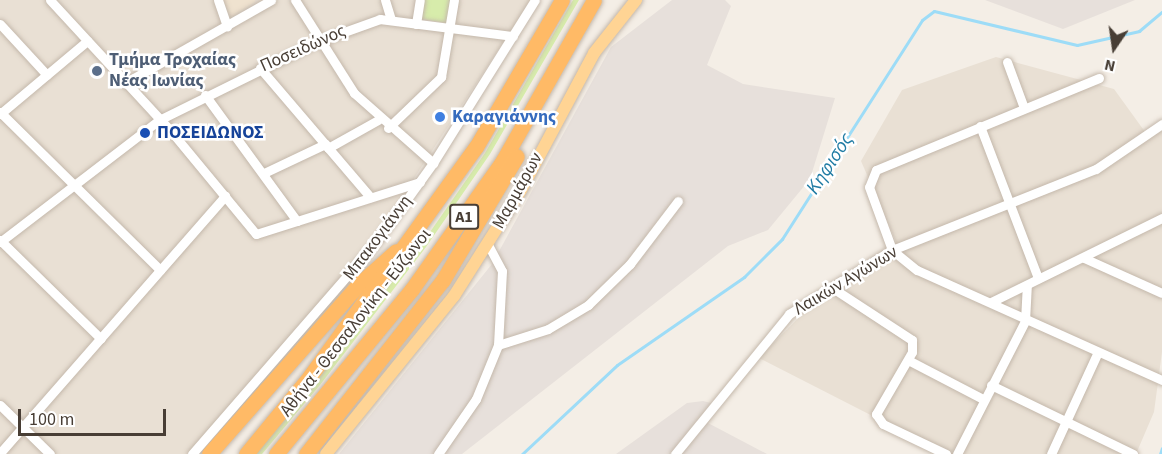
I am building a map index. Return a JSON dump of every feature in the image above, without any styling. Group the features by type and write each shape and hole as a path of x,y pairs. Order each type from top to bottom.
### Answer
{"highway":[{"name":"Αθήνα - Θεσσαλονίκη - Εύζωνοι","path":"246,454 412,238 476,147 562,0"},
{"name":"Αθήνα - Θεσσαλονίκη - Εύζωνοι","path":"276,454 436,255 502,162 594,0"},
{"path":"306,454 443,280 533,127 560,63"},
{"path":"209,454 360,283 412,238"}],"main road":[{"name":"Μαρμάρων","path":"488,245 594,52 637,2"},
{"path":"326,454 407,359 488,245"}],"street":[{"path":"50,0 159,120 256,234 420,182"},
{"path":"218,0 227,26"},
{"path":"125,83 271,0"},
{"path":"295,0 319,41 378,120 433,163"},
{"path":"385,0 391,20"},
{"path":"416,24 420,0"},
{"path":"388,128 441,77 453,0"},
{"name":"Μπακογιάννη","path":"192,454 328,302 420,182 535,0"},
{"name":"Ποσειδώνος","path":"0,241 159,120 260,68 319,41 372,20 391,20 513,36"},
{"path":"0,24 47,75"},
{"path":"87,40 0,113 160,270"},
{"path":"1007,62 1024,108"},
{"path":"260,68 370,197"},
{"path":"1099,78 876,170 869,187 892,250 917,270 991,302 1025,321 1162,380"},
{"path":"206,95 297,221"},
{"path":"264,173 327,146 378,120"},
{"path":"980,126 1007,206 1038,278"},
{"name":"Λαικών Αγώνων","path":"675,454 789,314 892,250 1096,169 1161,126"},
{"path":"0,453 225,196"},
{"path":"498,345 548,329 588,305 630,264 678,201"},
{"path":"991,302 1027,286 1038,278 1109,247 1162,218"},
{"path":"0,241 101,339"},
{"name":"Μαρμάρων","path":"438,454 476,399 498,345 502,271 488,245"},
{"path":"1109,247 1110,268"},
{"path":"1084,258 1162,293"},
{"path":"957,454 983,399 1025,321 1027,286"},
{"path":"831,287 914,344 908,360 876,414 883,424 946,454"},
{"path":"1051,454 1098,352"},
{"path":"908,360 983,399"},
{"path":"991,385 1133,454"},
{"path":"0,405 50,454"}],"shaded area":[{"path":"0,0 531,0 384,224 317,311 187,454 0,454"},
{"path":"223,0 255,0 255,2 231,17"},
{"path":"672,0 725,0 731,6 707,65 743,84 835,98 810,179 768,230 728,246 462,454 339,454 492,264 611,47"},
{"path":"985,0 1135,0 1063,29"},
{"path":"996,57 1114,89 1148,136 1162,125 1162,352 1154,412 1136,454 947,454 759,358 819,297 900,251 861,161 902,90"},
{"path":"703,401 719,405 708,423 767,454 616,454 687,403"}],"green space":[{"path":"419,0 456,0 452,24 416,18"},
{"path":"573,0 579,0 490,154 426,247 320,385 262,454 255,454 421,245 485,153"}],"waterway":[{"name":"Κηφισός","path":"522,454 617,365 744,277 782,239 922,20 934,11 1077,45 1139,31 1162,12"},
{"path":"1160,454 1162,448"}],"place":[{"name":"Τμήμα Τροχαίας Νέας Ιωνίας","path":"97,71"},
{"name":"Καραγιάννης","path":"440,117"},
{"name":"ΠΟΣΕΙΔΩΝΟΣ","path":"145,133"}]}
